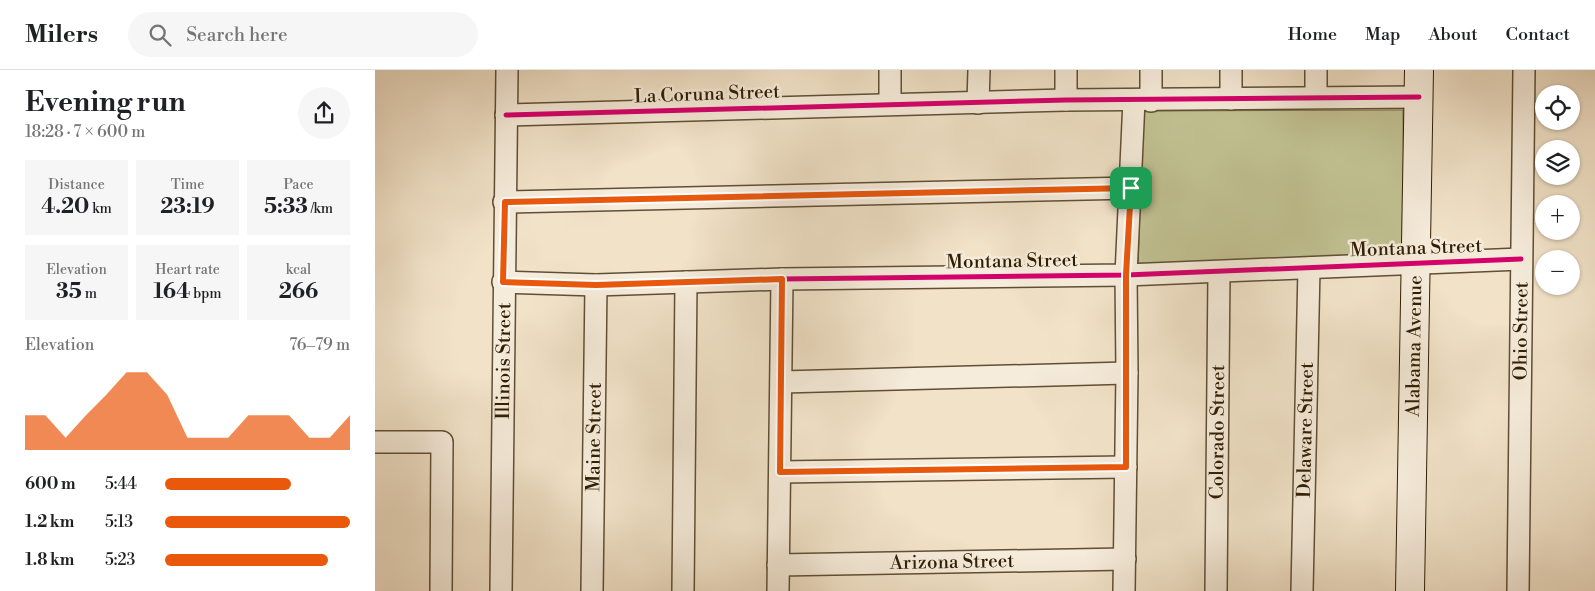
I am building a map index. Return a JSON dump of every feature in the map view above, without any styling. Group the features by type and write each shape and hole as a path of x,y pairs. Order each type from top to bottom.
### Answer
{"street":[{"name":"Illinois Street","path":"501,591 503,282 507,70"},
{"path":"890,70 890,104"},
{"path":"978,103 979,70"},
{"path":"1066,70 1066,100"},
{"path":"1124,591 1127,373 1126,275 1131,188 1143,100 1151,70"},
{"path":"1231,70 1231,99"},
{"path":"1316,97 1317,70"},
{"name":"Alabama Avenue","path":"1410,591 1419,70"},
{"name":"Ohio Street","path":"1518,591 1524,70"},
{"name":"La Coruna Street","path":"506,115 1066,100 1419,97"},
{"path":"505,202 1131,188"},
{"name":"Montana Street","path":"503,282 596,285 782,279 1126,275 1521,259"},
{"name":"Delaware Street","path":"1302,591 1309,268"},
{"name":"Colorado Street","path":"1216,591 1219,272"},
{"path":"778,591 782,279"},
{"path":"683,591 687,282"},
{"name":"Maine Street","path":"592,591 596,285"},
{"path":"782,382 1127,373"},
{"path":"375,442 443,442 441,591"},
{"path":"780,472 1126,467"},
{"name":"Arizona Street","path":"779,565 1125,559"}],"green space":[{"path":"1403,110 1404,255 1138,271 1143,111"}],"cycle path":[{"path":"506,115 1066,100 1419,97"},
{"path":"503,282 596,285 782,279 1126,275 1521,259"}],"route":[{"path":"1131,188 1126,275 1126,467 780,472 782,279 596,285 503,282 505,202 1131,188"}]}
